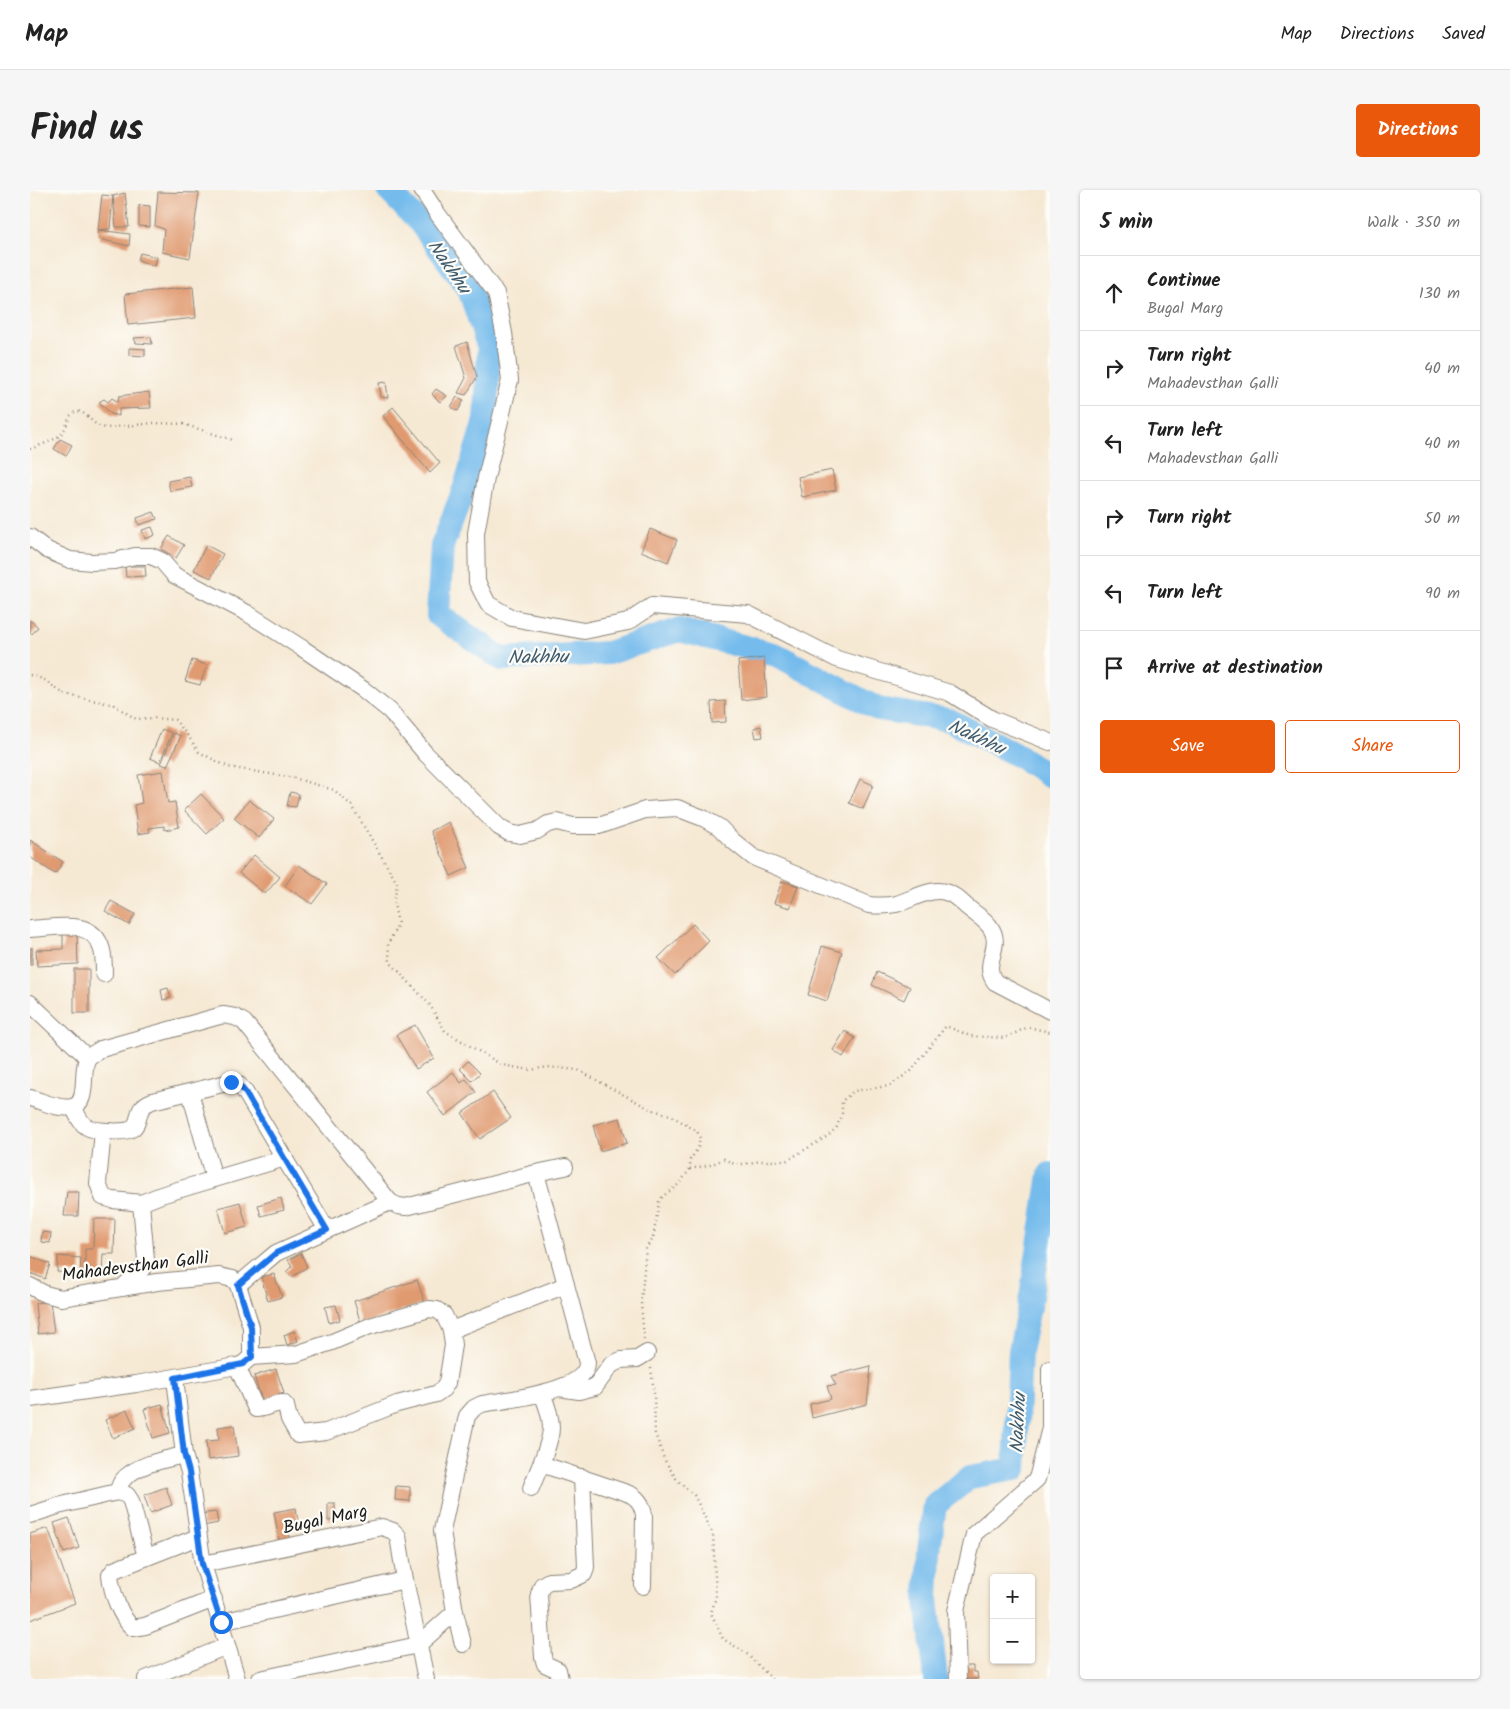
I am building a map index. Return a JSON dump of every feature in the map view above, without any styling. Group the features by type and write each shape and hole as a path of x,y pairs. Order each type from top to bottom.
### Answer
{"street":[{"path":"422,190 496,293 504,333 510,380 486,478 476,533 476,582 488,604 512,618 584,631 628,622 652,606 748,614 837,659 950,693 992,718 1050,742"},
{"path":"30,537 47,550 70,560 92,562 115,561 135,556 151,556 162,561 174,575 247,613 364,690 390,711 425,753 499,826 509,833 520,834 537,831 548,824 557,822 573,826 599,826 645,810 677,808 703,818 718,827 753,857 869,905 896,904 938,890 949,893 986,922 992,931 995,941 989,969 990,975 995,982 1050,1011"},
{"path":"30,929 79,926 92,932 102,950 104,974"},
{"path":"30,1003 88,1058"},
{"path":"30,1098 62,1107 73,1107 79,1103 84,1090 88,1058 101,1050 214,1017 223,1015 235,1016 244,1022 390,1202 398,1206 406,1207 536,1173 564,1168"},
{"path":"73,1107 82,1123 88,1128 103,1131 130,1130 135,1127 140,1109 145,1104 231,1082 239,1085 327,1230"},
{"path":"190,1092 214,1179"},
{"path":"103,1131 98,1182 103,1197 112,1200 141,1203 161,1195 285,1158"},
{"path":"463,1644 455,1612 442,1531 467,1416 474,1408 482,1404 542,1394 559,1388 582,1376 587,1370 587,1363 536,1173"},
{"path":"252,1357 251,1327 238,1285 276,1253 390,1202"},
{"path":"122,1288 143,1268 146,1260 141,1203"},
{"name":"Mahadevsthan Galli","path":"30,1286 45,1294 62,1298 157,1282 219,1276 233,1279 238,1285"},
{"path":"451,1330 566,1285"},
{"path":"30,1399 175,1378 237,1366 252,1357 296,1354 370,1326 429,1309 437,1310 444,1315 451,1330 453,1346 447,1383 443,1389 436,1394 397,1404 326,1432 298,1435 283,1403 263,1409 256,1409 237,1366"},
{"path":"559,1388 579,1391 595,1386 611,1365 621,1360 637,1359 647,1353"},
{"path":"958,1679 956,1611 974,1534 1037,1479 1050,1428 1050,1369"},
{"path":"175,1378 184,1454 189,1472 202,1564 221,1622 236,1679"},
{"path":"531,1488 541,1464 551,1429 549,1410 542,1394"},
{"path":"117,1492 122,1481 132,1472 152,1463 184,1454"},
{"path":"541,1464 633,1495 642,1507 644,1515 643,1586"},
{"path":"560,1679 558,1670 545,1664 543,1657 538,1594 542,1585 549,1581 571,1580 584,1574 586,1567 582,1477"},
{"path":"30,1515 58,1506 117,1492 127,1495 131,1502 146,1556"},
{"name":"Bugal Marg","path":"202,1564 382,1527 393,1531 398,1536 405,1580 426,1679"},
{"path":"198,1537 114,1570 110,1575 111,1585 126,1622 133,1628 145,1626 214,1599"},
{"path":"221,1622 405,1580"},
{"path":"260,1679 418,1645 455,1612"},
{"path":"146,1679 173,1674 226,1646"}],"path":[{"path":"30,449 61,434 71,415 78,411 88,416 93,424 106,428 154,423 183,424 233,440"},
{"path":"30,675 43,679 64,694 114,705 136,719 175,720 199,752 228,767 294,778 334,790 352,806 398,883 394,904 398,924 388,944 390,962 430,1005 445,1030 502,1065 530,1070 548,1067 578,1070 650,1109 670,1115 697,1131 700,1138 698,1148 690,1160 690,1169 679,1184 663,1196 659,1202 653,1239 646,1248 641,1303 644,1343 650,1363 654,1393 655,1433 664,1459 677,1480 694,1495 713,1534 716,1597 711,1613 723,1638 746,1653 772,1679"},
{"path":"690,1169 710,1165 724,1159 736,1165 761,1161 786,1161 806,1150 828,1136 837,1127 842,1113 842,1101 854,1090 889,1086 911,1070 946,1026 970,1036 1005,1038 1028,1027 1050,1032"}],"building":[{"path":"158,192 199,193 190,258 162,252 164,229 155,226"},
{"path":"125,193 129,227 116,227 113,196"},
{"path":"102,195 113,196 110,229 98,230"},
{"path":"139,205 150,206 150,227 139,226"},
{"path":"98,230 130,234 129,246 99,239"},
{"path":"140,253 157,257 155,266 138,260"},
{"path":"193,287 196,318 128,325 125,294"},
{"path":"151,337 152,344 136,343 134,338"},
{"path":"467,342 477,377 466,395 458,393 466,378 456,346"},
{"path":"129,348 145,349 145,356 129,355"},
{"path":"386,382 388,398 381,397 379,383"},
{"path":"436,389 447,396 440,402 432,394"},
{"path":"149,392 151,408 119,409 119,416 111,414 99,402 104,399 108,402 112,398 118,402 119,396"},
{"path":"457,397 464,400 458,411 451,407"},
{"path":"393,407 440,463 430,473 383,416"},
{"path":"60,439 72,445 66,456 54,449"},
{"path":"832,470 836,490 802,497 798,477"},
{"path":"190,477 192,487 170,491 168,481"},
{"path":"154,512 157,519 139,525 137,518"},
{"path":"152,527 155,535 145,539 142,530"},
{"path":"650,529 677,540 668,562 641,551"},
{"path":"169,536 184,545 176,558 161,549"},
{"path":"206,545 223,554 211,578 194,570"},
{"path":"125,566 145,566 146,576 126,577"},
{"path":"30,620 38,627 32,634 30,633"},
{"path":"764,658 767,697 741,700 738,661"},
{"path":"192,660 207,665 200,685 185,681"},
{"path":"725,701 726,722 712,723 711,702"},
{"path":"761,726 763,737 756,738 754,728"},
{"path":"162,729 172,733 160,762 150,758"},
{"path":"174,733 181,736 167,766 161,764"},
{"path":"163,771 168,803 175,802 179,827 165,830 164,826 149,828 150,832 138,834 134,805 142,803 138,775"},
{"path":"860,779 873,785 863,809 849,803"},
{"path":"290,792 299,794 296,807 287,806"},
{"path":"201,794 224,818 207,834 184,810"},
{"path":"249,800 274,819 259,838 234,818"},
{"path":"449,822 469,868 451,876 431,831"},
{"path":"30,840 63,862 55,874 30,857"},
{"path":"254,855 280,877 265,894 239,873"},
{"path":"299,865 327,884 312,904 285,886"},
{"path":"782,881 798,886 790,908 774,903"},
{"path":"111,901 135,914 129,925 105,911"},
{"path":"693,924 709,941 675,975 658,958"},
{"path":"63,934 77,934 78,964 37,966 36,950 63,949"},
{"path":"822,946 842,952 827,1001 808,995"},
{"path":"30,948 32,948 32,965 30,965"},
{"path":"74,969 89,969 89,1013 74,1013"},
{"path":"877,972 910,987 904,1000 872,985"},
{"path":"168,988 171,998 163,1000 161,990"},
{"path":"415,1025 434,1058 416,1069 396,1035"},
{"path":"845,1031 855,1038 843,1057 833,1050"},
{"path":"468,1061 480,1073 472,1081 460,1069"},
{"path":"453,1072 461,1083 466,1079 476,1092 445,1116 427,1092"},
{"path":"493,1092 511,1118 480,1139 462,1113"},
{"path":"620,1118 627,1143 600,1151 593,1125"},
{"path":"67,1192 79,1192 78,1216 64,1216"},
{"path":"281,1198 284,1210 261,1216 258,1205"},
{"path":"240,1202 247,1227 225,1233 218,1208"},
{"path":"94,1219 115,1219 114,1254 103,1254 102,1277 85,1277 85,1249 93,1249"},
{"path":"42,1232 51,1233 50,1243 41,1242"},
{"path":"301,1253 307,1267 292,1277 286,1272 292,1266 288,1260"},
{"path":"30,1256 50,1264 45,1279 30,1273"},
{"path":"58,1256 81,1258 80,1274 57,1272"},
{"path":"274,1274 282,1297 268,1301 261,1277"},
{"path":"417,1280 425,1303 361,1324 354,1301"},
{"path":"50,1301 54,1332 38,1334 35,1303"},
{"path":"336,1305 340,1320 329,1323 325,1307"},
{"path":"294,1331 298,1341 287,1345 284,1335"},
{"path":"871,1366 867,1404 812,1418 810,1404 831,1399 827,1386 836,1385 831,1376"},
{"path":"276,1369 284,1393 262,1400 254,1376"},
{"path":"162,1404 170,1433 153,1438 144,1409"},
{"path":"127,1410 135,1428 113,1438 105,1420"},
{"path":"234,1425 238,1456 208,1460 206,1441 219,1440 218,1427"},
{"path":"396,1486 410,1487 410,1501 395,1500"},
{"path":"166,1487 172,1505 150,1513 144,1495"},
{"path":"328,1503 335,1503 335,1520 328,1521"},
{"path":"296,1508 298,1521 288,1523 290,1538 279,1540 274,1512"},
{"path":"216,1512 218,1523 203,1526 201,1514"},
{"path":"69,1518 79,1548 64,1553 54,1523"},
{"path":"48,1528 75,1603 30,1620 30,1534"},
{"path":"962,1666 973,1666 973,1672 977,1672 978,1679 962,1679"}],"waterway":[{"name":"Nakhhu","path":"388,190 421,224 469,289 489,348 486,417 465,487 442,546 438,615 502,659 608,653 679,630 777,655 878,709 949,720 1017,755 1050,776"},
{"name":"Nakhhu","path":"936,1679 927,1600 929,1550 935,1505 970,1477 1015,1469 1020,1351 1031,1297 1050,1174"}],"route":[{"path":"221,1622 202,1564 189,1472 184,1454 175,1378 237,1366 252,1357 251,1327 238,1285 276,1253 327,1230 245,1092 239,1085 231,1082"}]}
